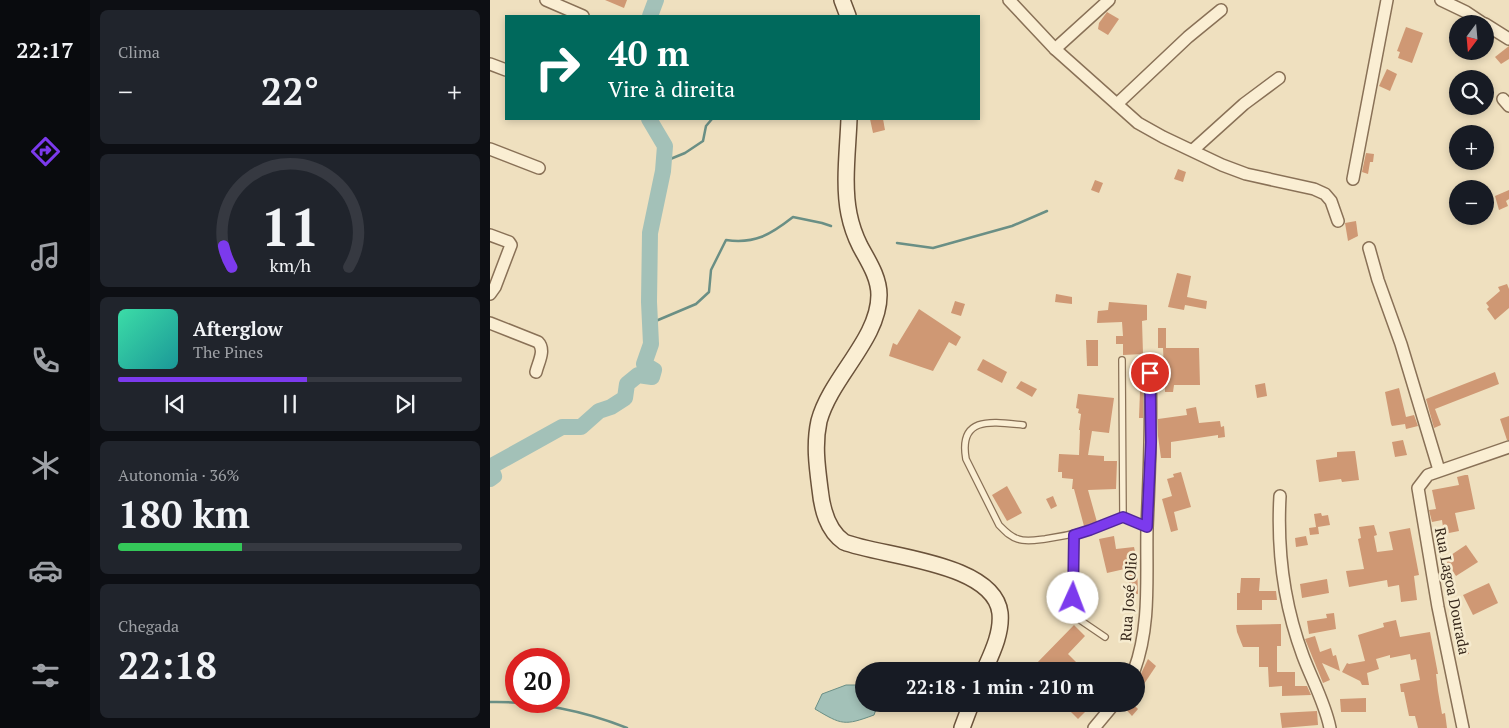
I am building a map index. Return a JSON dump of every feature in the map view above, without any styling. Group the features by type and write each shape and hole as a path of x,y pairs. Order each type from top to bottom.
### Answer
{"main road":[{"path":"842,0 848,15"},
{"path":"849,120 847,176 849,212 859,244 872,267 877,282 878,300 874,320 869,332 832,390 820,420 816,455 824,511 832,530 844,542 946,567 980,584 993,594 1000,612 1000,627 988,662"},
{"path":"962,728 968,712"}],"street":[{"path":"546,0 581,15"},
{"path":"1009,0 1055,49 1138,123 1222,165 1246,174 1314,188 1325,194 1332,201 1338,221"},
{"path":"1055,49 1109,0"},
{"path":"1353,179 1387,0"},
{"path":"1441,0 1468,15"},
{"path":"1117,104 1188,37 1220,10"},
{"path":"1494,30 1509,39"},
{"path":"490,64 505,70"},
{"path":"1193,150 1244,104 1279,78"},
{"path":"490,149 539,168"},
{"path":"490,235 512,245 495,287 490,294"},
{"path":"1369,248 1401,344 1439,470"},
{"path":"490,323 538,342 542,346 536,372"},
{"name":"Rua José Olio","path":"1137,662 1146,618 1147,527 1152,432 1150,373"},
{"name":"Rua Lagoa Dourada","path":"1463,728 1438,607 1418,488 1428,475 1439,470 1509,447"},
{"path":"1280,496 1280,548 1283,579 1289,609 1302,655 1325,710 1330,728"},
{"path":"1094,728 1107,712"}],"lane":[{"path":"1122,360 1123,517"},
{"path":"1024,425 987,422 978,424 970,430 964,449 966,459 999,525 1007,534 1029,541 1074,535 1123,517 1147,527"},
{"path":"1074,535 1073,606 1080,620 1105,637"}],"water":[{"path":"846,685 855,685 855,712 875,712 874,715 856,721 838,721 815,709 822,694"}],"building":[{"path":"605,0 627,0 624,8"},
{"path":"1107,12 1119,19 1108,35 1098,29 1099,23"},
{"path":"1406,27 1423,33 1412,63 1398,58 1400,52 1397,51"},
{"path":"1509,46 1509,59 1501,64 1495,57"},
{"path":"1387,69 1397,74 1390,91 1379,86"},
{"path":"870,120 883,120 885,130 873,133"},
{"path":"1366,153 1374,154 1373,162 1370,162 1368,174 1362,172"},
{"path":"1178,169 1186,172 1183,182 1174,179"},
{"path":"1095,180 1103,183 1099,193 1091,190"},
{"path":"1509,190 1509,199 1506,201 1508,206 1499,210 1495,196"},
{"path":"1356,221 1358,236 1348,241 1345,223"},
{"path":"1177,273 1191,276 1187,297 1207,301 1206,309 1185,305 1184,310 1168,307"},
{"path":"1507,284 1509,289 1509,308 1495,320 1487,309 1489,307 1486,303 1500,291 1498,287"},
{"path":"1056,294 1072,297 1072,304 1055,302"},
{"path":"955,301 965,304 961,316 951,313"},
{"path":"1109,302 1147,305 1147,320 1142,321 1143,354 1123,355 1123,344 1116,344 1116,336 1123,336 1122,322 1097,323 1098,311 1108,310"},
{"path":"919,309 961,337 956,346 949,342 933,371 889,356 893,343 897,345"},
{"path":"1158,328 1166,328 1166,348 1158,348"},
{"path":"1086,340 1098,340 1098,366 1087,366"},
{"path":"1163,348 1199,348 1200,385 1174,385 1173,392 1165,392"},
{"path":"983,359 1007,372 1002,383 977,370"},
{"path":"1495,372 1499,384 1435,409 1441,425 1434,428 1426,399"},
{"path":"1021,381 1037,389 1032,397 1016,388"},
{"path":"1265,383 1267,396 1257,398 1255,385"},
{"path":"1399,388 1406,417 1414,415 1418,426 1406,429 1405,424 1392,426 1391,424 1385,392"},
{"path":"1140,391 1143,391 1143,418 1139,418"},
{"path":"1078,394 1114,398 1109,433 1092,431 1088,455 1104,456 1104,461 1117,461 1116,489 1088,490 1097,522 1084,526 1074,489 1072,489 1073,479 1062,478 1062,472 1058,472 1059,454 1079,455 1081,414 1078,413 1079,409 1076,408"},
{"path":"1196,407 1199,423 1220,421 1221,427 1224,426 1225,437 1218,438 1218,435 1171,442 1171,458 1161,458 1158,419 1187,415 1186,409"},
{"path":"1509,416 1509,440 1507,440 1500,419"},
{"path":"1403,440 1407,455 1395,457 1392,442"},
{"path":"1355,451 1359,480 1342,482 1341,479 1319,482 1316,460 1337,457 1337,452"},
{"path":"1181,472 1191,507 1174,512 1178,530 1171,532 1162,499 1172,496 1167,479 1174,477 1173,474"},
{"path":"1468,475 1475,509 1455,513 1459,531 1444,534 1442,520 1432,522 1429,510 1436,509 1432,490 1459,485 1457,477"},
{"path":"1007,486 1022,513 1007,521 992,495"},
{"path":"1053,496 1057,506 1051,509 1046,499"},
{"path":"1321,513 1322,516 1328,515 1330,525 1318,527 1319,534 1310,535 1309,528 1316,527 1314,514"},
{"path":"1374,525 1377,535 1374,536 1377,552 1393,550 1389,532 1410,528 1419,575 1414,576 1417,600 1401,602 1399,585 1388,587 1387,580 1349,587 1346,571 1364,569 1358,539 1361,538 1359,527"},
{"path":"1114,536 1116,549 1134,547 1137,561 1138,594 1129,594 1129,568 1107,573 1099,539"},
{"path":"1306,536 1308,545 1296,547 1295,538"},
{"path":"1466,545 1478,562 1456,576 1445,559"},
{"path":"1241,578 1260,578 1259,591 1276,591 1277,600 1262,600 1262,610 1237,610 1237,593 1240,593"},
{"path":"1327,579 1329,593 1302,598 1300,584"},
{"path":"1489,583 1498,603 1473,615 1463,595"},
{"path":"1334,613 1336,629 1309,634 1307,621 1327,618 1326,614"},
{"path":"1396,620 1400,637 1430,632 1438,674 1436,674 1442,714 1445,713 1447,728 1418,728 1415,716 1409,716 1404,692 1401,692 1400,684 1420,680 1416,659 1411,660 1410,654 1390,658 1390,655 1376,659 1379,669 1367,673 1369,685 1362,685 1360,681 1342,672 1347,663 1365,661 1358,635 1384,627 1383,623"},
{"path":"1281,624 1281,646 1277,646 1277,672 1295,672 1295,686 1307,686 1311,695 1282,696 1282,686 1269,687 1268,667 1259,667 1259,647 1243,647 1236,625"},
{"path":"1074,625 1085,636 1068,654 1076,662 1038,662"},
{"path":"1315,636 1320,652 1331,648 1333,656 1336,655 1340,671 1322,663 1330,680 1323,683 1305,639"},
{"path":"1467,641 1469,654 1458,656 1456,643"},
{"path":"1148,659 1156,666 1145,682 1145,665"},
{"path":"1366,698 1366,712 1341,712 1340,699"},
{"path":"1317,711 1318,725 1282,728 1280,713"},
{"path":"1071,712 1085,712 1078,719"}],"waterway":[{"path":"650,15 656,0"},
{"path":"490,467 562,427 581,427 599,411 611,407 625,398 627,384 638,375 652,377 654,370 644,364 651,344 649,302 650,233 663,171 665,146 650,120"},
{"path":"663,162 685,153 703,141 706,126 711,120"},
{"path":"897,243 933,248 1012,226 1047,211"},
{"path":"651,323 696,304 709,292 711,270 726,240 745,241 762,237 793,217 831,226"},
{"path":"490,467 494,476 490,479"},
{"path":"490,702 525,703 560,708 627,728"}],"route":[{"path":"1073,598 1074,535 1123,517 1147,527 1152,412 1150,373"}]}
